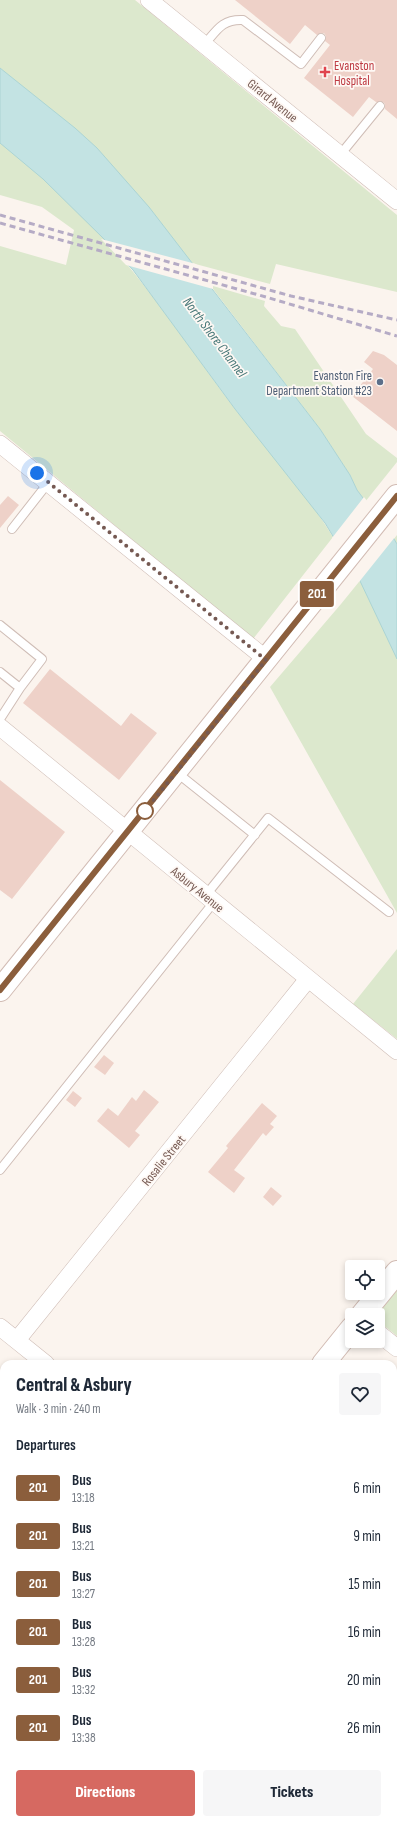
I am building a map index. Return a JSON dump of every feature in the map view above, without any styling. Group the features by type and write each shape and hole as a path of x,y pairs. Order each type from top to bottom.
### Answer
{"main road":[{"path":"0,990 396,497"},
{"path":"368,1308 397,1272"},
{"path":"326,1360 345,1337"}],"street":[{"name":"Girard Avenue","path":"149,0 397,200"},
{"path":"1,446 266,660"},
{"name":"Asbury Avenue","path":"0,727 397,1051"},
{"name":"Rosalie Street","path":"17,1340 308,979"},
{"path":"0,1327 41,1360"},
{"path":"385,1339 397,1348"}],"lane":[{"path":"204,45 224,22 233,19 243,20 301,64 321,38"},
{"path":"340,155 380,106"},
{"path":"12,529 48,483"},
{"path":"0,625 42,659 20,688 0,719"},
{"path":"0,672 20,688"},
{"path":"176,772 254,835"},
{"path":"0,1170 210,898 254,835 268,818 389,912"}],"green space":[{"path":"0,0 135,0 397,215 397,292 276,264 270,284 106,240 157,302 235,409 311,504 333,537 253,639 0,431 0,246 66,265 74,230 42,207 0,195"},
{"path":"213,286 265,301 264,306 281,326 295,329 366,434 397,458 397,462 365,502 350,475 320,429 213,289"},
{"path":"397,535 397,913 270,687 341,604"},
{"path":"397,949 397,1039 353,1004"},
{"path":"397,1287 397,1336 385,1327 385,1308 382,1308"}],"water":[{"name":"North Shore Channel","path":"0,68 75,128 97,148 149,207 320,429 350,475 357,490 394,539 397,544 397,659 360,581 325,523 235,409 133,270 43,179 0,143"}],"pier":[{"path":"101,239 196,264 213,289 126,265"},
{"path":"364,497 395,537 359,582 332,538"}],"building":[{"path":"235,0 397,0 397,119 385,109 385,104 383,102 376,102 369,97 353,117 304,78 330,45 325,41 326,36 324,33 317,35 305,25 290,44"},
{"name":"Evanston Fire Department Station #23","path":"373,351 384,355 397,365 397,431 352,396 373,369 364,362"},
{"path":"8,496 19,505 0,528 0,505"},
{"path":"50,669 121,726 131,713 157,733 119,780 23,703"},
{"path":"0,780 65,832 12,899 0,890"},
{"path":"104,1055 114,1063 105,1075 94,1067"},
{"path":"144,1090 159,1102 135,1131 140,1135 129,1148 97,1121 108,1108 118,1116 132,1097 136,1101"},
{"path":"73,1091 82,1098 75,1107 66,1100"},
{"path":"262,1103 277,1116 270,1124 274,1127 266,1136 263,1133 234,1170 245,1178 234,1193 208,1172 228,1148 226,1146"},
{"path":"271,1187 282,1196 273,1206 263,1197"}],"railway":[{"path":"0,215 291,296 397,320"},
{"path":"0,223 266,297 397,336"}],"bus line":[{"name":"201","path":"0,990 397,496"}],"place":[{"name":"Evanston Hospital","path":"325,72"},
{"name":"Evanston Fire Department Station #23","path":"380,382"}],"route":[{"path":"37,473 266,660 145,811"}]}
